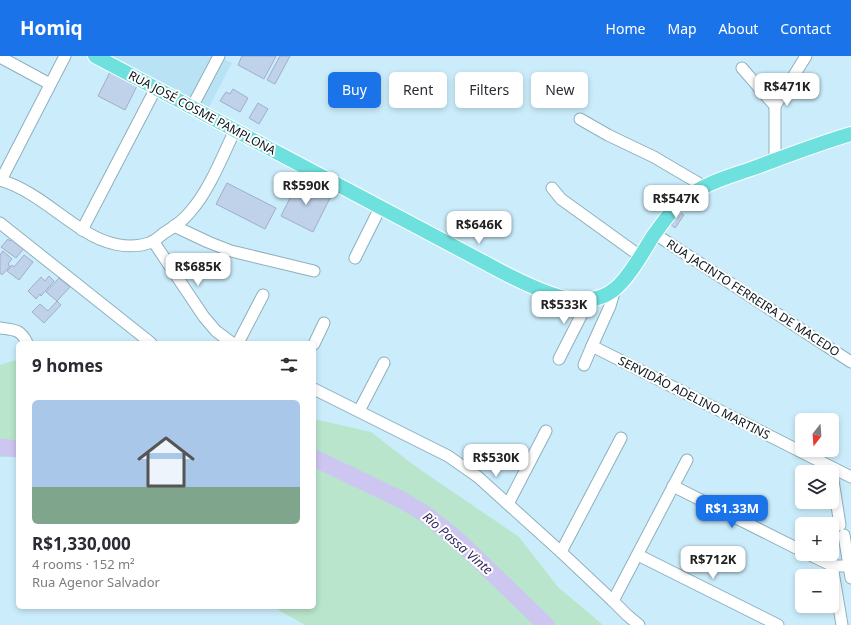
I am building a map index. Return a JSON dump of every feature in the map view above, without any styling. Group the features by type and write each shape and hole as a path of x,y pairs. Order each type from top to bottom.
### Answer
{"main road":[{"name":"RUA JOSÉ COSME PAMPLONA","path":"95,56 524,283 567,299 589,300 602,297 615,289 624,279 678,204 691,194 705,186 775,160 848,136"}],"street":[{"path":"65,56 0,180 21,189 82,230 99,238 122,245 138,246 153,241 185,218 197,203 214,173 235,130"},
{"path":"192,106 218,56"},
{"path":"0,57 50,84"},
{"path":"775,160 774,106 805,57"},
{"path":"742,68 774,106"},
{"path":"82,230 156,88"},
{"path":"580,119 608,135 654,157 705,186"},
{"path":"552,188 561,199 640,256"},
{"path":"356,258 380,208"},
{"path":"0,224 148,341"},
{"path":"174,226 231,252 314,271"},
{"name":"RUA JACINTO FERREIRA DE MACEDO","path":"655,234 851,362"},
{"path":"153,241 204,317 216,331 229,341"},
{"path":"584,366 610,306 615,289"},
{"path":"239,341 263,294"},
{"path":"559,359 589,300"},
{"path":"315,341 324,323"},
{"path":"0,328 18,331 22,334 26,341"},
{"name":"SERVIDÃO ADELINO MARTINS","path":"592,346 795,445"},
{"path":"359,411 384,363"},
{"path":"316,390 448,456 478,477 639,625"},
{"path":"508,504 546,431"},
{"path":"561,552 621,438"},
{"name":"SERVIDÃO ADELINO MARTINS","path":"817,457 826,465"},
{"path":"613,601 687,460"},
{"name":"SERVIDÃO ADELINO MARTINS","path":"839,473 851,477"},
{"path":"673,486 795,547"},
{"path":"838,509 851,578"},
{"path":"638,555 778,625"},
{"path":"822,561 832,566 849,566"},
{"path":"831,561 842,625"}],"shaded area":[{"path":"112,56 219,56 232,63 209,107"}],"green space":[{"path":"15,360 16,362 16,457 0,457 0,365"},
{"path":"316,419 371,432 415,466 519,537 558,587 603,625 305,625 277,609 316,609"}],"building":[{"path":"242,56 276,56 264,79 238,65"},
{"path":"280,56 290,56 275,84 267,80"},
{"path":"110,72 137,86 125,110 98,96"},
{"path":"233,89 248,98 240,112 220,101 226,92 230,94"},
{"path":"258,103 268,109 259,124 249,118"},
{"path":"299,180 331,196 313,232 281,216"},
{"path":"227,183 276,208 265,229 216,204"},
{"path":"678,211 684,215 675,228 669,223"},
{"path":"12,238 25,247 16,258 1,247 8,239 10,241"},
{"path":"3,251 12,259 8,264 10,266 2,275 0,273 0,255"},
{"path":"24,255 33,262 19,280 7,271 12,265 14,267"},
{"path":"49,276 54,281 41,296 40,294 36,299 28,291 41,277 45,281"},
{"path":"59,278 70,287 57,301 46,292"},
{"path":"57,301 61,305 44,323 32,312 40,304 48,311"},
{"path":"562,302 580,306 577,315 560,310"}],"waterway":[{"name":"Rio Passa Vinte","path":"0,447 16,449"},
{"name":"Rio Passa Vinte","path":"316,459 402,500 424,513 459,541 546,625"}]}
